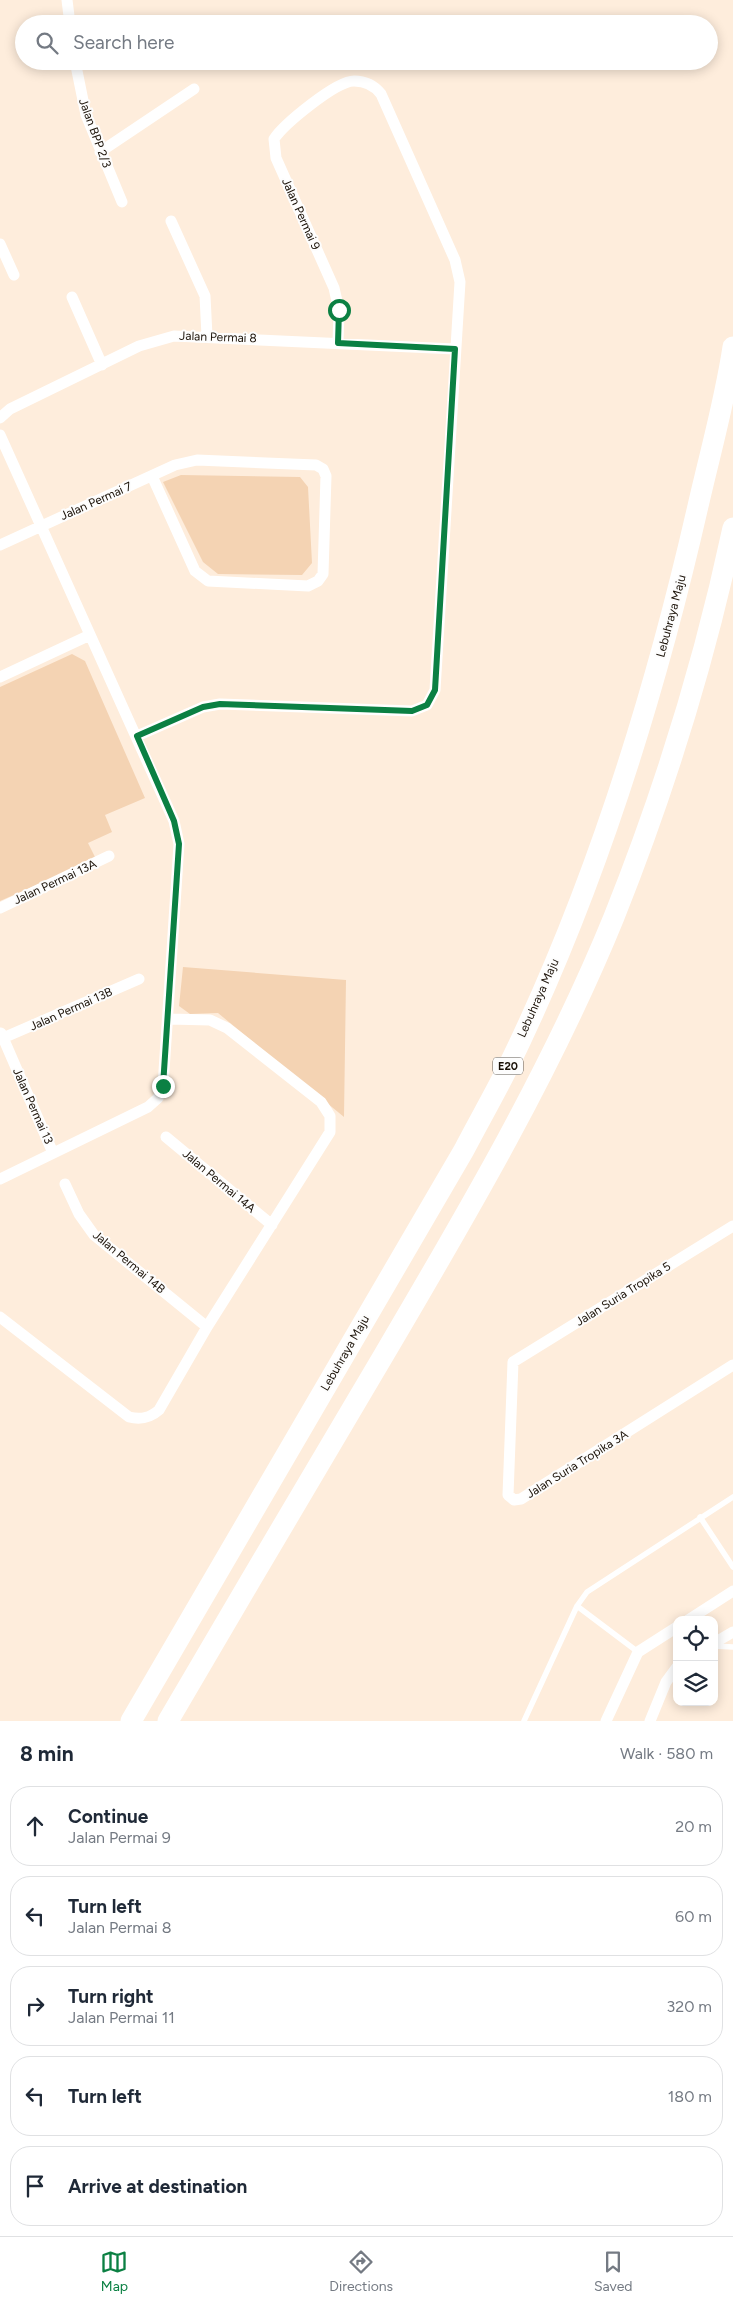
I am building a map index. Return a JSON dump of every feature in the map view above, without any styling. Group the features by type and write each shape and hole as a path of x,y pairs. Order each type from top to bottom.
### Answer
{"highway":[{"name":"Lebuhraya Maju","path":"131,1721 464,1150 506,1070 550,971 605,832 645,710 675,607 723,402 733,347"},
{"name":"E20","path":"168,1721 421,1292 525,1107 571,1012 613,918 650,821 681,726 733,528"}],"street":[{"path":"67,0 69,15"},
{"name":"Jalan BPP 2/3","path":"77,70 86,115 122,202"},
{"name":"Jalan Permai 9","path":"137,736 203,707 220,704 412,711 427,705 435,690 460,282 455,260 381,94 374,86 365,82 353,81 341,84 315,103 279,131 274,139 274,148 334,288 339,310 338,343"},
{"path":"100,152 194,89"},
{"path":"171,221 204,296 207,336"},
{"path":"0,244 14,275"},
{"path":"72,297 102,365"},
{"name":"Jalan Permai 8","path":"0,418 10,409 157,339 174,336 207,336 455,349"},
{"path":"0,435 137,736 174,821 179,844 169,1019 163,1086 158,1098 148,1107 0,1179"},
{"name":"Jalan Permai 7","path":"0,545 175,465 197,460 316,464 323,468 326,476 323,574 318,581 308,586 208,581 201,578 195,571 152,476"},
{"path":"0,677 90,635"},
{"name":"Jalan Permai 13A","path":"0,908 109,856"},
{"name":"Jalan Permai 13B","path":"2,1035 140,979"},
{"path":"0,1317 129,1417 137,1419 153,1416 160,1410 207,1327 330,1132 331,1124 326,1109 321,1102 220,1023 210,1020 169,1019"},
{"name":"Jalan Permai 13","path":"2,1035 53,1153"},
{"name":"Jalan Permai 14A","path":"166,1137 272,1225"},
{"name":"Jalan Permai 14B","path":"65,1184 80,1214 94,1235 207,1327"},
{"name":"Jalan Suria Tropika 5","path":"513,1362 733,1226"},
{"name":"Jalan Suria Tropika 3A","path":"513,1362 508,1495 514,1500 522,1499 733,1365"},
{"path":"694,1616 733,1591"},
{"path":"606,1721 638,1652 673,1630"},
{"path":"718,1641 733,1632"},
{"path":"650,1721 666,1682 673,1672"}],"lane":[{"path":"524,1721 577,1606 587,1592 733,1497"},
{"path":"700,1517 733,1568"},
{"path":"577,1606 638,1652"},
{"path":"718,1645 733,1647"}],"shaded area":[{"path":"181,475 300,477 308,487 312,563 302,575 218,574 203,562 163,482"},
{"path":"72,654 85,661 145,798 105,815 112,832 88,843 96,859 0,901 0,687"},
{"path":"183,967 346,980 344,1117 218,1013 190,1014 179,1006"}],"route":[{"path":"163,1086 169,1019 179,844 174,821 137,736 203,707 220,704 412,711 427,705 433,698 435,690 455,349 338,343 339,310"}]}
